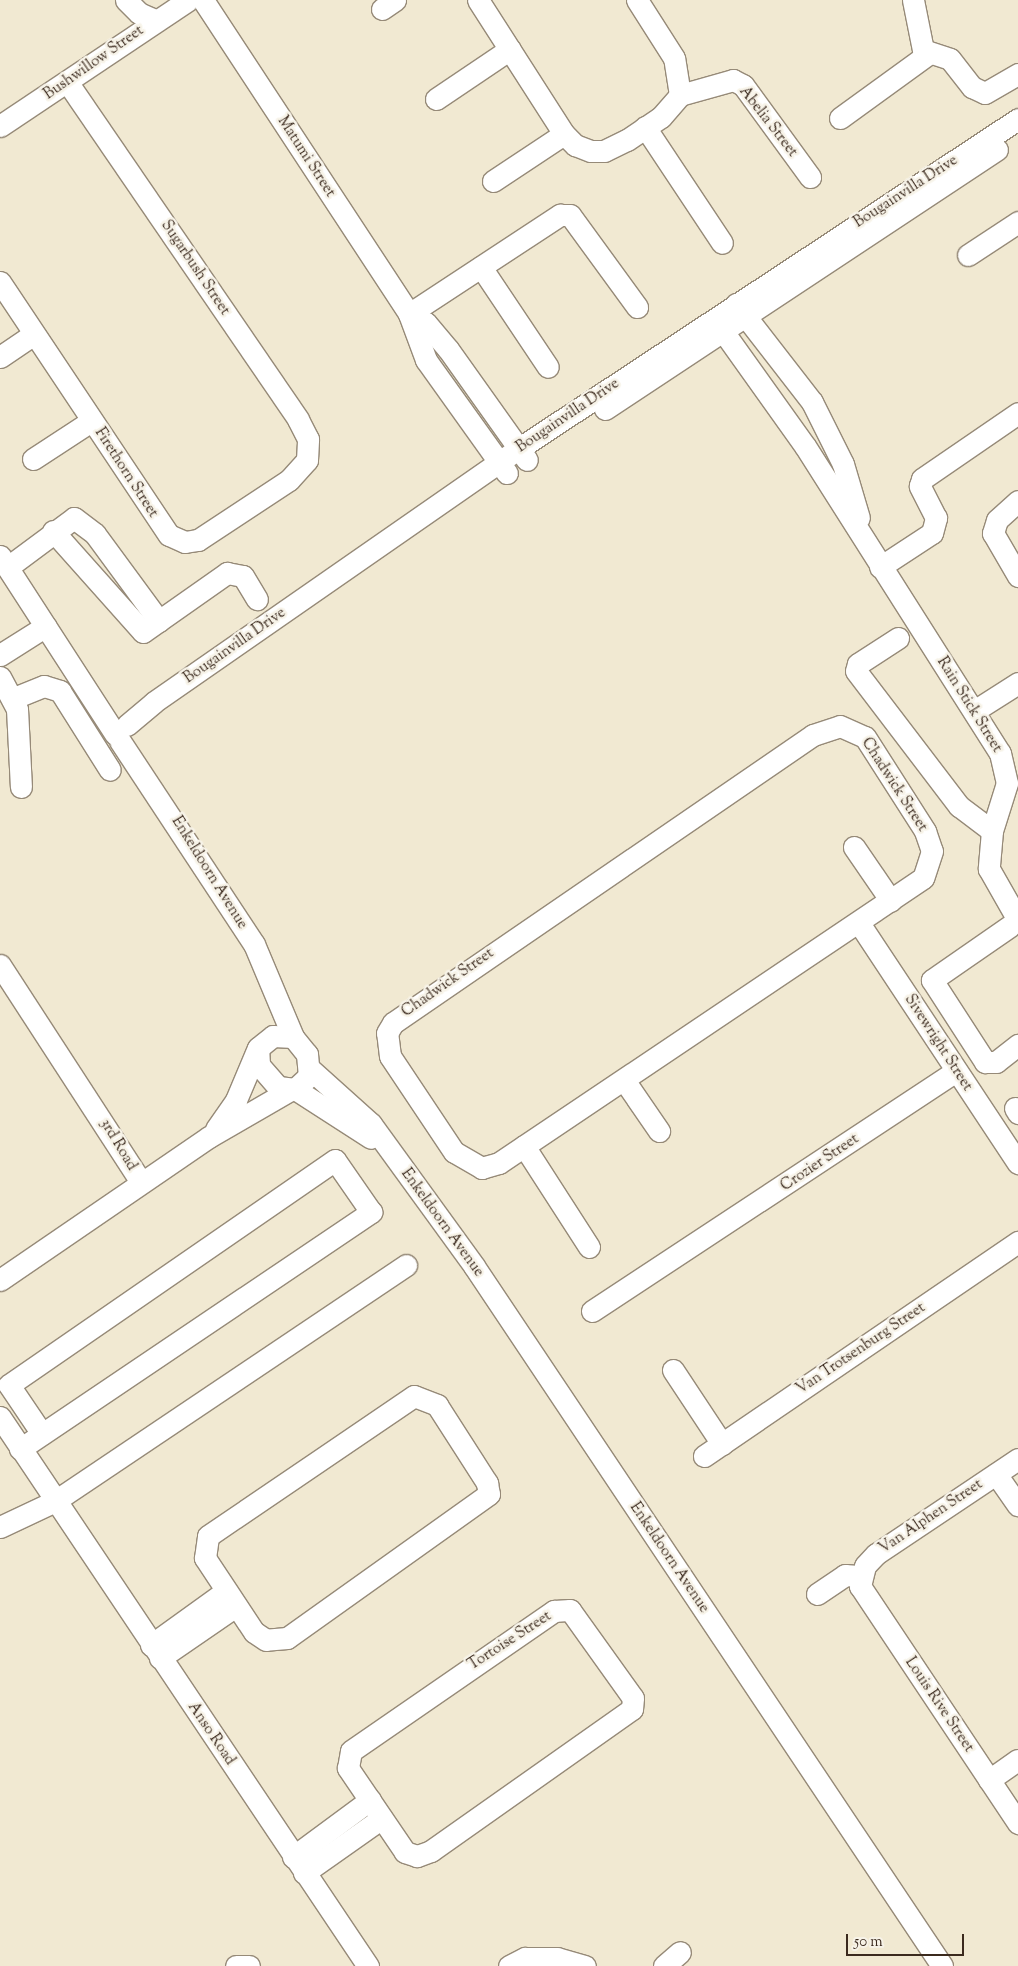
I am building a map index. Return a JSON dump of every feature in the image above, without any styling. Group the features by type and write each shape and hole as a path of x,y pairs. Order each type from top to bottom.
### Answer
{"street":[{"name":"Bushwillow Street","path":"0,126 67,82 131,36 188,0"},
{"name":"Matumi Street","path":"203,0 409,314 419,348 503,468"},
{"name":"Abelia Street","path":"478,0 564,134 575,146 604,151 645,127 680,94 733,80 743,85 810,177"},
{"path":"637,0 674,58 680,94"},
{"path":"913,0 919,42 928,54 950,59 979,92 993,90 1018,74"},
{"path":"126,1 155,20"},
{"path":"126,1 131,36"},
{"path":"436,99 510,49"},
{"path":"840,118 928,54"},
{"name":"Sugarbush Street","path":"67,82 298,419 308,439 307,460 288,480 198,540 185,542 160,525"},
{"name":"Bougainvilla Drive","path":"124,733 503,468 719,325 1018,119"},
{"path":"645,127 722,243"},
{"path":"493,181 564,134"},
{"name":"Bougainvilla Drive","path":"740,310 1018,137"},
{"path":"409,314 560,215 570,215 637,307"},
{"path":"968,255 1018,222"},
{"path":"481,267 548,366"},
{"name":"Firethorn Street","path":"0,282 160,525"},
{"name":"Rain Stick Street","path":"740,310 824,425 843,464 860,531"},
{"name":"Matumi Street","path":"409,314 426,323 448,349 523,455"},
{"name":"Rain Stick Street","path":"719,325 860,531 880,567 994,741 1006,772 992,831 992,878 1014,923"},
{"path":"0,357 34,334"},
{"path":"880,567 932,533 936,518 920,486 922,479 1018,414"},
{"name":"Firethorn Street","path":"33,460 91,421"},
{"path":"1018,501 998,520 993,533 1018,576"},
{"path":"124,733 101,711 4,562 74,518 87,525 159,620"},
{"path":"53,531 143,632 227,573 243,576 257,599"},
{"path":"0,656 46,626"},
{"path":"898,638 858,664 856,671 959,806 992,831"},
{"path":"0,677 14,698 21,787"},
{"path":"974,711 1018,683"},
{"path":"14,698 44,686 60,691 110,770"},
{"name":"Chadwick Street","path":"826,728 853,728 865,737 925,831 932,851 930,865 923,878 891,901 524,1146 482,1168 454,1152 390,1056 386,1034 393,1023 826,728"},
{"name":"Enkeldoorn Avenue","path":"124,733 136,761 254,944 275,989 293,1038 304,1048 310,1069 358,1110 474,1266 942,1966"},
{"path":"854,847 891,901"},
{"name":"Sivewright Street","path":"859,923 1018,1163"},
{"path":"1014,923 932,980 985,1062 996,1062 1018,1045"},
{"name":"3rd Road","path":"0,966 141,1182 0,1280"},
{"name":"Enkeldoorn Avenue","path":"275,989 262,1043 263,1073 278,1087 293,1089 340,1114 391,1154"},
{"path":"210,1137 236,1100 262,1043 293,1038"},
{"path":"141,1182 210,1137 305,1082 310,1069"},
{"name":"Crozier Street","path":"592,1311 683,1255 956,1071"},
{"path":"624,1080 660,1131"},
{"path":"524,1146 588,1247"},
{"path":"20,1448 42,1434 371,1212 335,1160 9,1385 42,1434"},
{"name":"Van Trotsenburg Street","path":"672,1370 713,1450 1018,1242"},
{"path":"0,1527 55,1501 406,1265"},
{"path":"414,1396 437,1405 487,1483 489,1494 482,1502 287,1638 266,1640 254,1632 231,1598 205,1558 208,1536 399,1404 414,1396"},
{"name":"Anso Road","path":"0,1418 368,1966"},
{"name":"Van Alphen Street","path":"861,1581 876,1554 1018,1459"},
{"path":"996,1474 1018,1504"},
{"path":"817,1594 845,1575 861,1581"},
{"name":"Louis Rive Street","path":"861,1581 1018,1823"},
{"path":"156,1652 231,1598"},
{"name":"Tortoise Street","path":"562,1609 575,1615 633,1698 632,1709 625,1717 431,1851 417,1856 405,1852 370,1800 348,1768 347,1759 358,1744 554,1611 562,1609"},
{"path":"990,1780 1018,1760"},
{"path":"299,1865 370,1800"},
{"path":"299,1865 382,1818"},
{"path":"664,1966 680,1952"},
{"path":"509,1966 525,1958 557,1958 584,1966"},
{"path":"236,1966 249,1966"}]}
